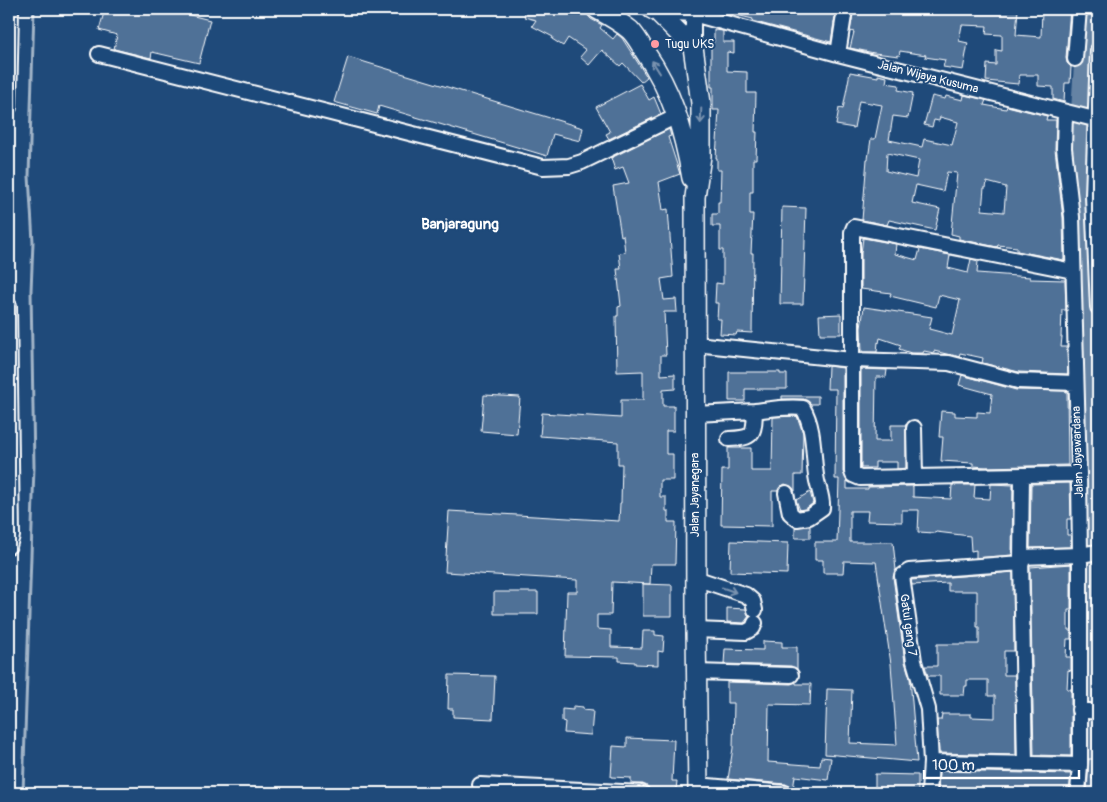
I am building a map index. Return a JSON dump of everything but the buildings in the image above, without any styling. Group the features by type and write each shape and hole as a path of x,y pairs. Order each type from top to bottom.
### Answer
{"main road":[{"name":"Jalan Jayanegara","path":"597,9 619,15 658,70 669,92 686,143 695,197"},
{"path":"655,10 693,47"},
{"name":"Jalan Jayanegara","path":"693,47 701,103 701,156 695,197 695,578 698,789"},
{"path":"669,92 676,96 692,94 699,84"}],"street":[{"path":"9,107 11,9"},
{"path":"838,54 845,9"},
{"path":"1075,59 1079,9"},
{"name":"Jalan Wijaya Kusuma","path":"655,10 693,11 838,54 1096,119"},
{"path":"693,11 693,47"},
{"path":"99,54 543,167 569,166 582,162 677,116"},
{"path":"1098,57 1093,196 1098,307"},
{"name":"Jalan Jayawardana","path":"1071,113 1064,148 1072,211 1075,383 1079,474 1091,553 1090,711 1080,765 1078,793"},
{"path":"1073,271 854,227 852,232 852,472 853,475 860,478 1079,474"},
{"path":"9,306 12,536 9,546"},
{"path":"695,344 852,360 949,363 1018,381 1075,383"},
{"path":"695,414 755,412 779,407 803,408 812,430 816,480 822,508 809,517 796,519 790,513 786,493"},
{"path":"729,439 747,437 752,434 755,412"},
{"path":"914,428 915,477"},
{"path":"1022,476 1021,560 1025,764"},
{"path":"1021,560 1091,553"},
{"name":"Gatul gang 7","path":"929,793 931,762 928,709 914,661 902,576 909,571 1021,560"},
{"path":"695,578 746,595 753,601 755,617 753,628 746,632 696,630"},
{"path":"696,672 790,675"},
{"path":"931,762 1080,765"},
{"path":"480,784 642,793"},
{"path":"698,789 785,793"}],"waterway":[{"path":"23,793 34,467 31,291 33,242 29,176 34,9"},
{"path":"1087,9 1079,135 1087,250 1090,726 1098,763"}],"place":[{"name":"Tugu UKS","path":"655,44"}],"district":[{"name":"Banjaragung","path":"460,224"}]}
